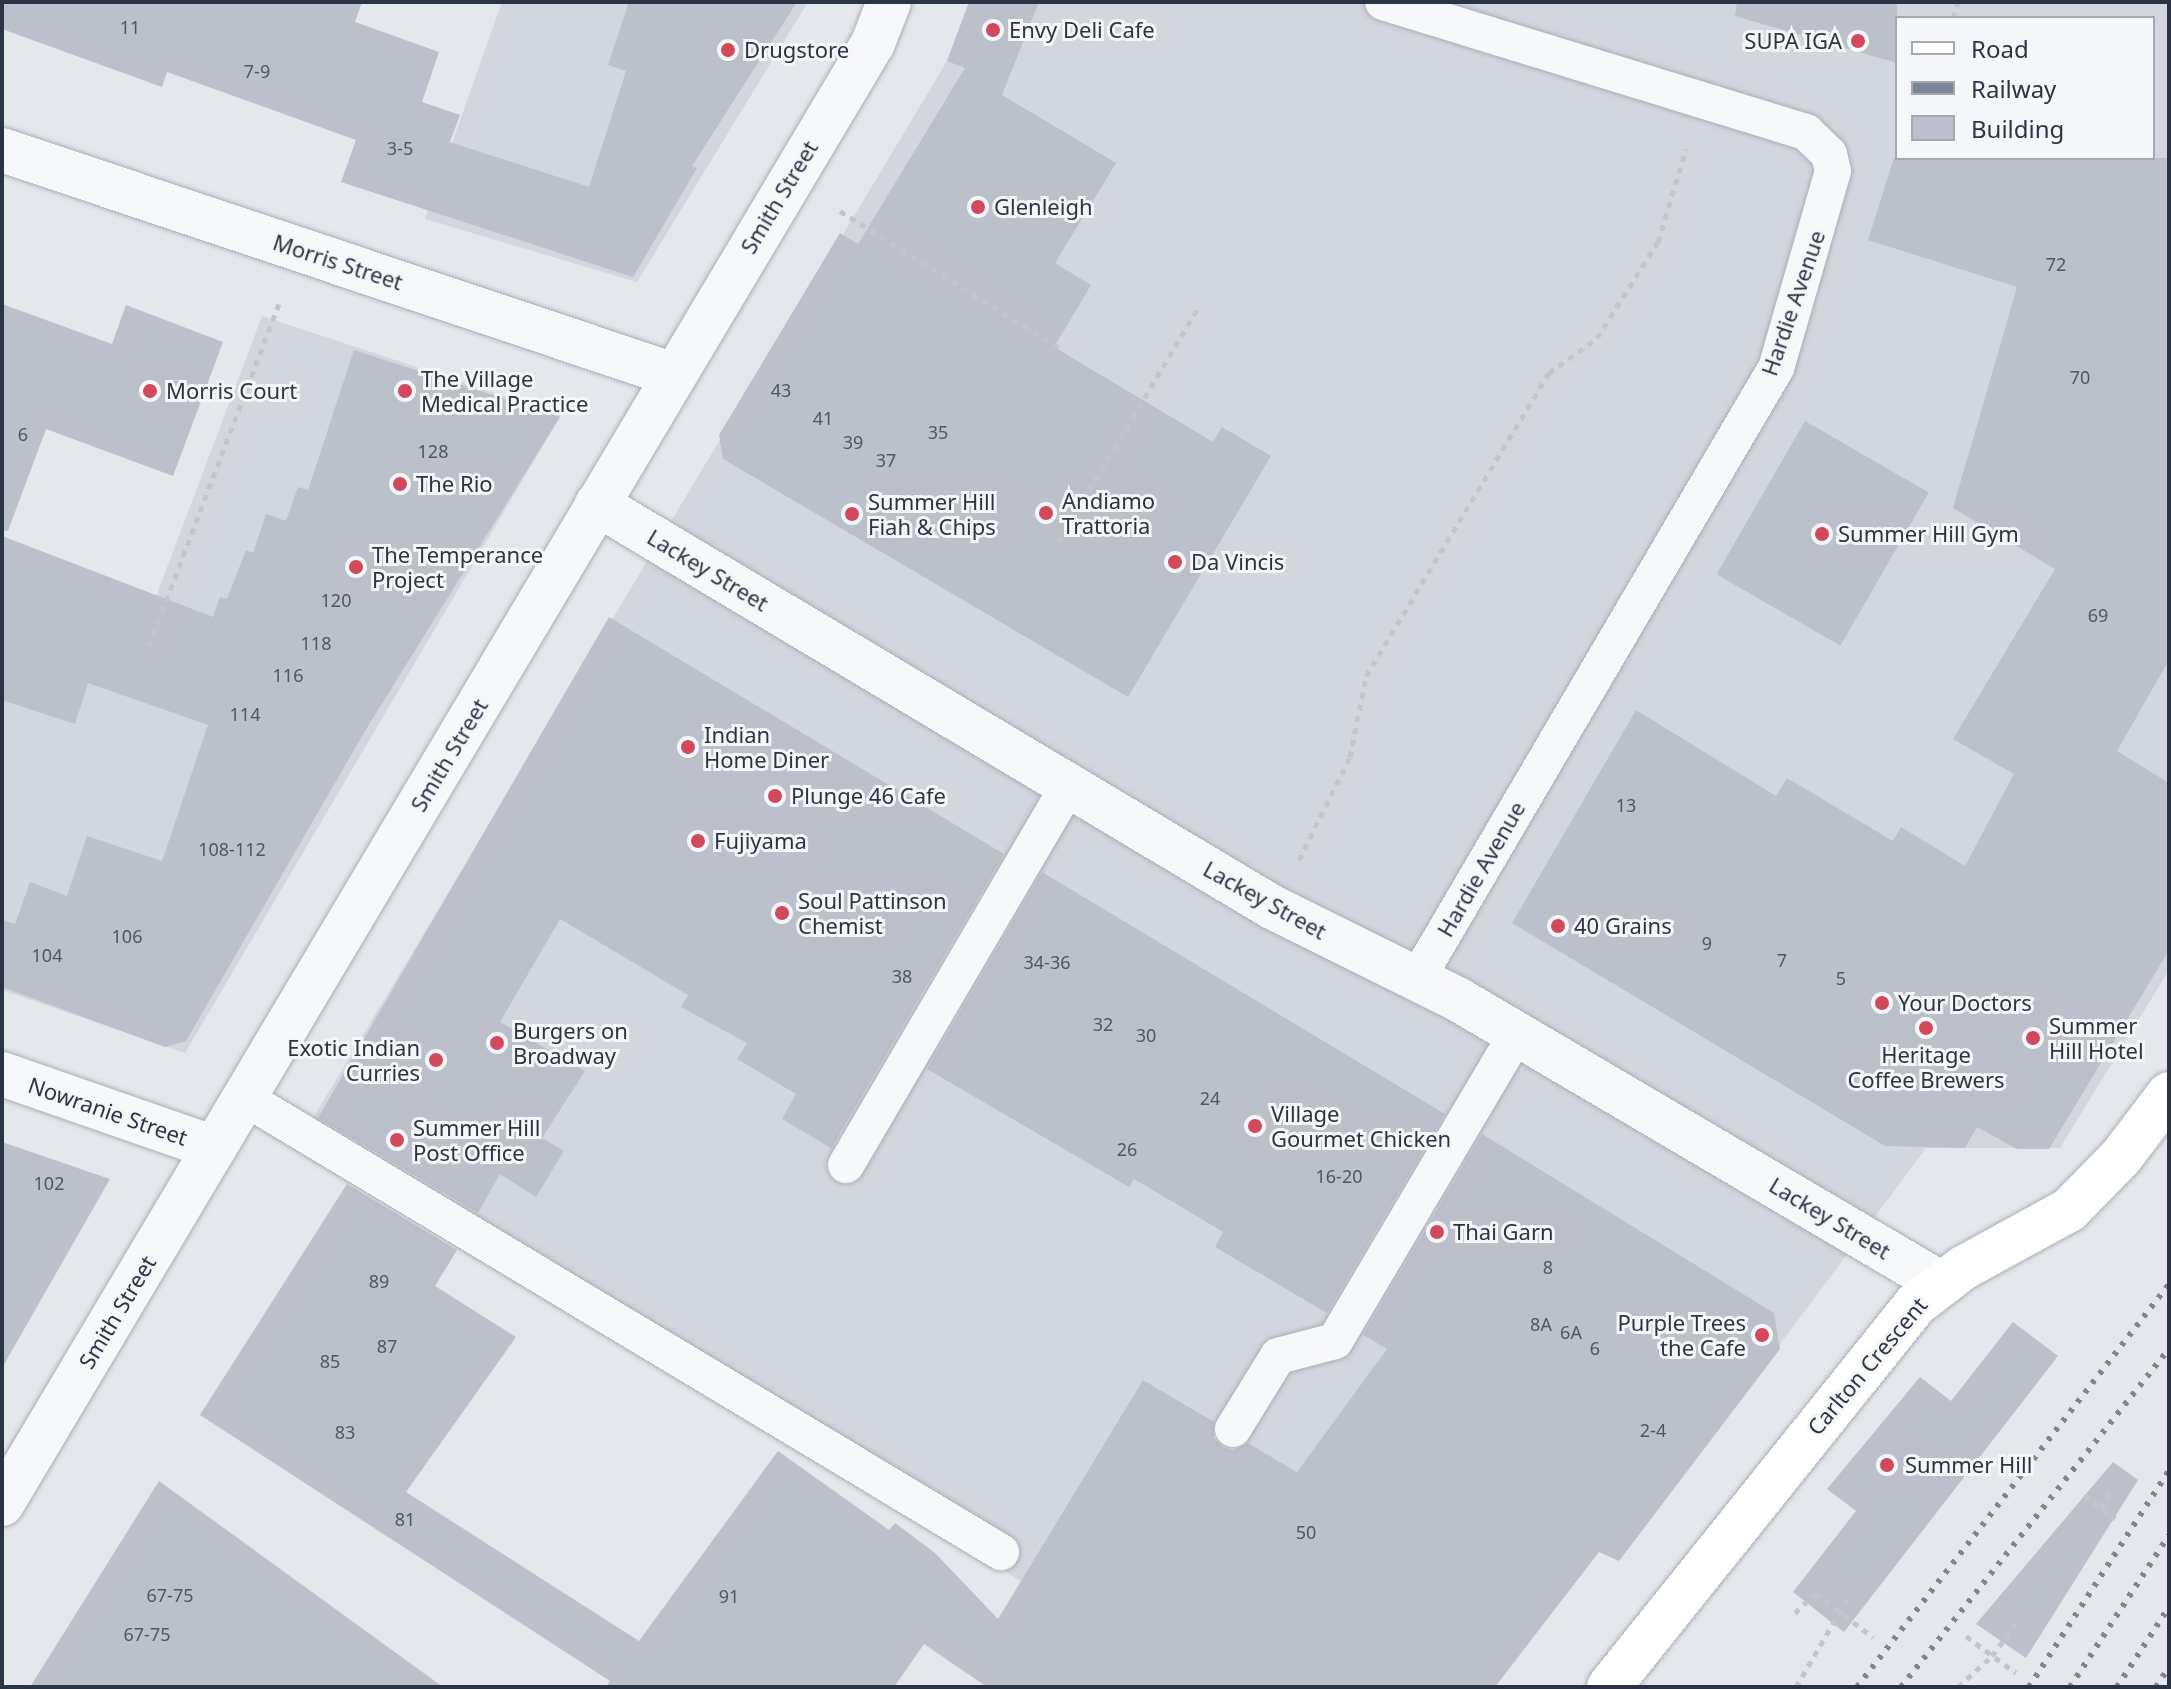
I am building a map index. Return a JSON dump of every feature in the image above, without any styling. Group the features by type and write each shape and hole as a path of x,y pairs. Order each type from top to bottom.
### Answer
{"main road":[{"name":"Carlton Crescent","path":"1609,1687 1847,1386 1940,1283 2069,1210 2121,1157 2169,1094"}],"street":[{"name":"Smith Street","path":"2,1504 873,43 889,2"},
{"name":"Morris Street","path":"2,150 674,375"},
{"name":"Lackey Street","path":"597,504 1272,907 1517,1033 1940,1283"},
{"name":"Nowranie Street","path":"2,1074 215,1148"}],"lane":[{"name":"Hardie Avenue","path":"1383,2 1806,132 1829,154 1830,191 1776,368 1417,979"},
{"path":"846,1165 1069,785"},
{"path":"1233,1429 1278,1356 1335,1341 1517,1033"},
{"path":"245,1098 1001,1552"}],"path":[{"path":"1296,865 1350,757 1366,676 1549,373 1597,338 1658,242 1702,98"},
{"path":"839,210 1059,348"},
{"path":"149,646 300,249"},
{"path":"1058,542 1197,310"},
{"path":"2101,1508 2112,1489"},
{"path":"2084,1495 2115,1518"},
{"path":"1795,1613 1815,1593 1873,1637"},
{"path":"1796,1687 1837,1611 1849,1596"},
{"path":"1958,1687 1992,1656 2017,1622"},
{"path":"1966,1636 2016,1673"}],"shaded area":[{"path":"502,2 808,2 637,282 425,219"},
{"path":"969,2 2169,2 2169,970 2060,1148 1926,1148 1619,1561 1343,1410 1297,1472 1143,1381 1021,1581 297,1145 947,61"},
{"path":"262,316 561,415 185,1053 2,990 2,598 137,647"}],"building":[{"path":"2,2 362,2 355,22 439,52 422,102 460,115 450,142 589,187 626,71 608,65 629,2 797,2 692,166 697,168 633,277 341,182 356,140 167,72 162,87 2,29"},
{"path":"969,2 1039,2 1002,95 1116,163 1055,263 1091,285 1054,347 1213,442 1222,427 1271,456 1128,697 723,459 719,435 840,233 858,244 965,68 947,61"},
{"name":"SUPA IGA","path":"1737,2 1897,2 1895,62 1735,16"},
{"path":"1894,158 2169,158 2169,660 2117,751 2169,783 2169,950 2049,1149 2017,1149 1977,1127 1965,1148 1885,1146 1512,923 1636,710 1776,796 1787,778 1893,841 1901,827 1965,866 2014,774 1953,739 2055,569 1953,508 2017,287 1868,240"},
{"path":"2,304 112,344 126,305 223,342 173,476 46,429 8,531 2,530"},
{"path":"354,350 560,417 365,731 186,1041 165,1047 2,987 2,920 15,924 30,882 67,896 87,836 162,861 208,725 88,683 75,724 2,700 2,536 213,617 220,597 227,599 246,550 253,553 266,514 286,521 298,487 308,490"},
{"name":"Summer Hill Gym","path":"1805,421 1929,492 1840,646 1716,574"},
{"path":"609,617 1004,854 831,1148 782,1119 796,1094 737,1059 747,1043 681,1007 688,995 560,919 500,1022 585,1071 542,1138 564,1151 536,1197 500,1174 478,1213 318,1118"},
{"path":"1042,872 1445,1114 1327,1313 1215,1247 1223,1232 1134,1179 1129,1187 927,1069"},
{"path":"1482,1134 1774,1313 1780,1349 1619,1561 1599,1552 1495,1687 987,1687 924,1644 894,1687 606,1687 610,1681 200,1415 347,1184 457,1250 435,1286 516,1337 406,1492 639,1641 778,1451 889,1530 895,1523 935,1553 998,1619 1143,1380 1214,1422 1214,1438 1223,1447 1233,1450 1248,1443 1297,1472 1387,1349 1363,1335"},
{"path":"2,1142 110,1179 2,1368"},
{"path":"2013,1322 2058,1356 1844,1632 1793,1592 1856,1511 1827,1489 1920,1377 1951,1401"},
{"path":"2113,1462 2138,1480 2026,1658 1976,1624"},
{"path":"159,1481 443,1687 30,1687"}],"railway":[{"path":"1857,1687 2169,1284"},
{"path":"1901,1687 2169,1349"},
{"path":"2029,1687 2169,1471"},
{"path":"2070,1687 2169,1535"},
{"path":"2117,1687 2169,1607"},
{"path":"2156,1687 2169,1667"}],"place":[{"name":"Envy Deli Cafe","path":"993,30"},
{"name":"SUPA IGA","path":"1858,41"},
{"name":"Drugstore","path":"728,50"},
{"name":"Glenleigh","path":"978,207"},
{"name":"Morris Court","path":"150,391"},
{"name":"The Village Medical Practice","path":"405,391"},
{"name":"The Rio","path":"400,484"},
{"name":"Andiamo Trattoria","path":"1046,513"},
{"name":"Summer Hill Fiah & Chips","path":"852,514"},
{"name":"Summer Hill Gym","path":"1822,534"},
{"name":"Da Vincis","path":"1175,562"},
{"name":"The Temperance Project","path":"356,567"},
{"name":"Indian Home Diner","path":"688,747"},
{"name":"Plunge 46 Cafe","path":"775,796"},
{"name":"Fujiyama","path":"698,841"},
{"name":"Soul Pattinson Chemist","path":"782,913"},
{"name":"40 Grains","path":"1558,926"},
{"name":"Your Doctors","path":"1882,1003"},
{"name":"Heritage Coffee Brewers","path":"1926,1028"},
{"name":"Summer Hill Hotel","path":"2033,1038"},
{"name":"Burgers on Broadway","path":"497,1043"},
{"name":"Exotic Indian Curries","path":"436,1060"},
{"name":"Village Gourmet Chicken","path":"1255,1126"},
{"name":"Summer Hill Post Office","path":"397,1140"},
{"name":"Thai Garn","path":"1437,1232"},
{"name":"Purple Trees the Cafe","path":"1762,1335"},
{"name":"Summer Hill","path":"1887,1465"}]}
